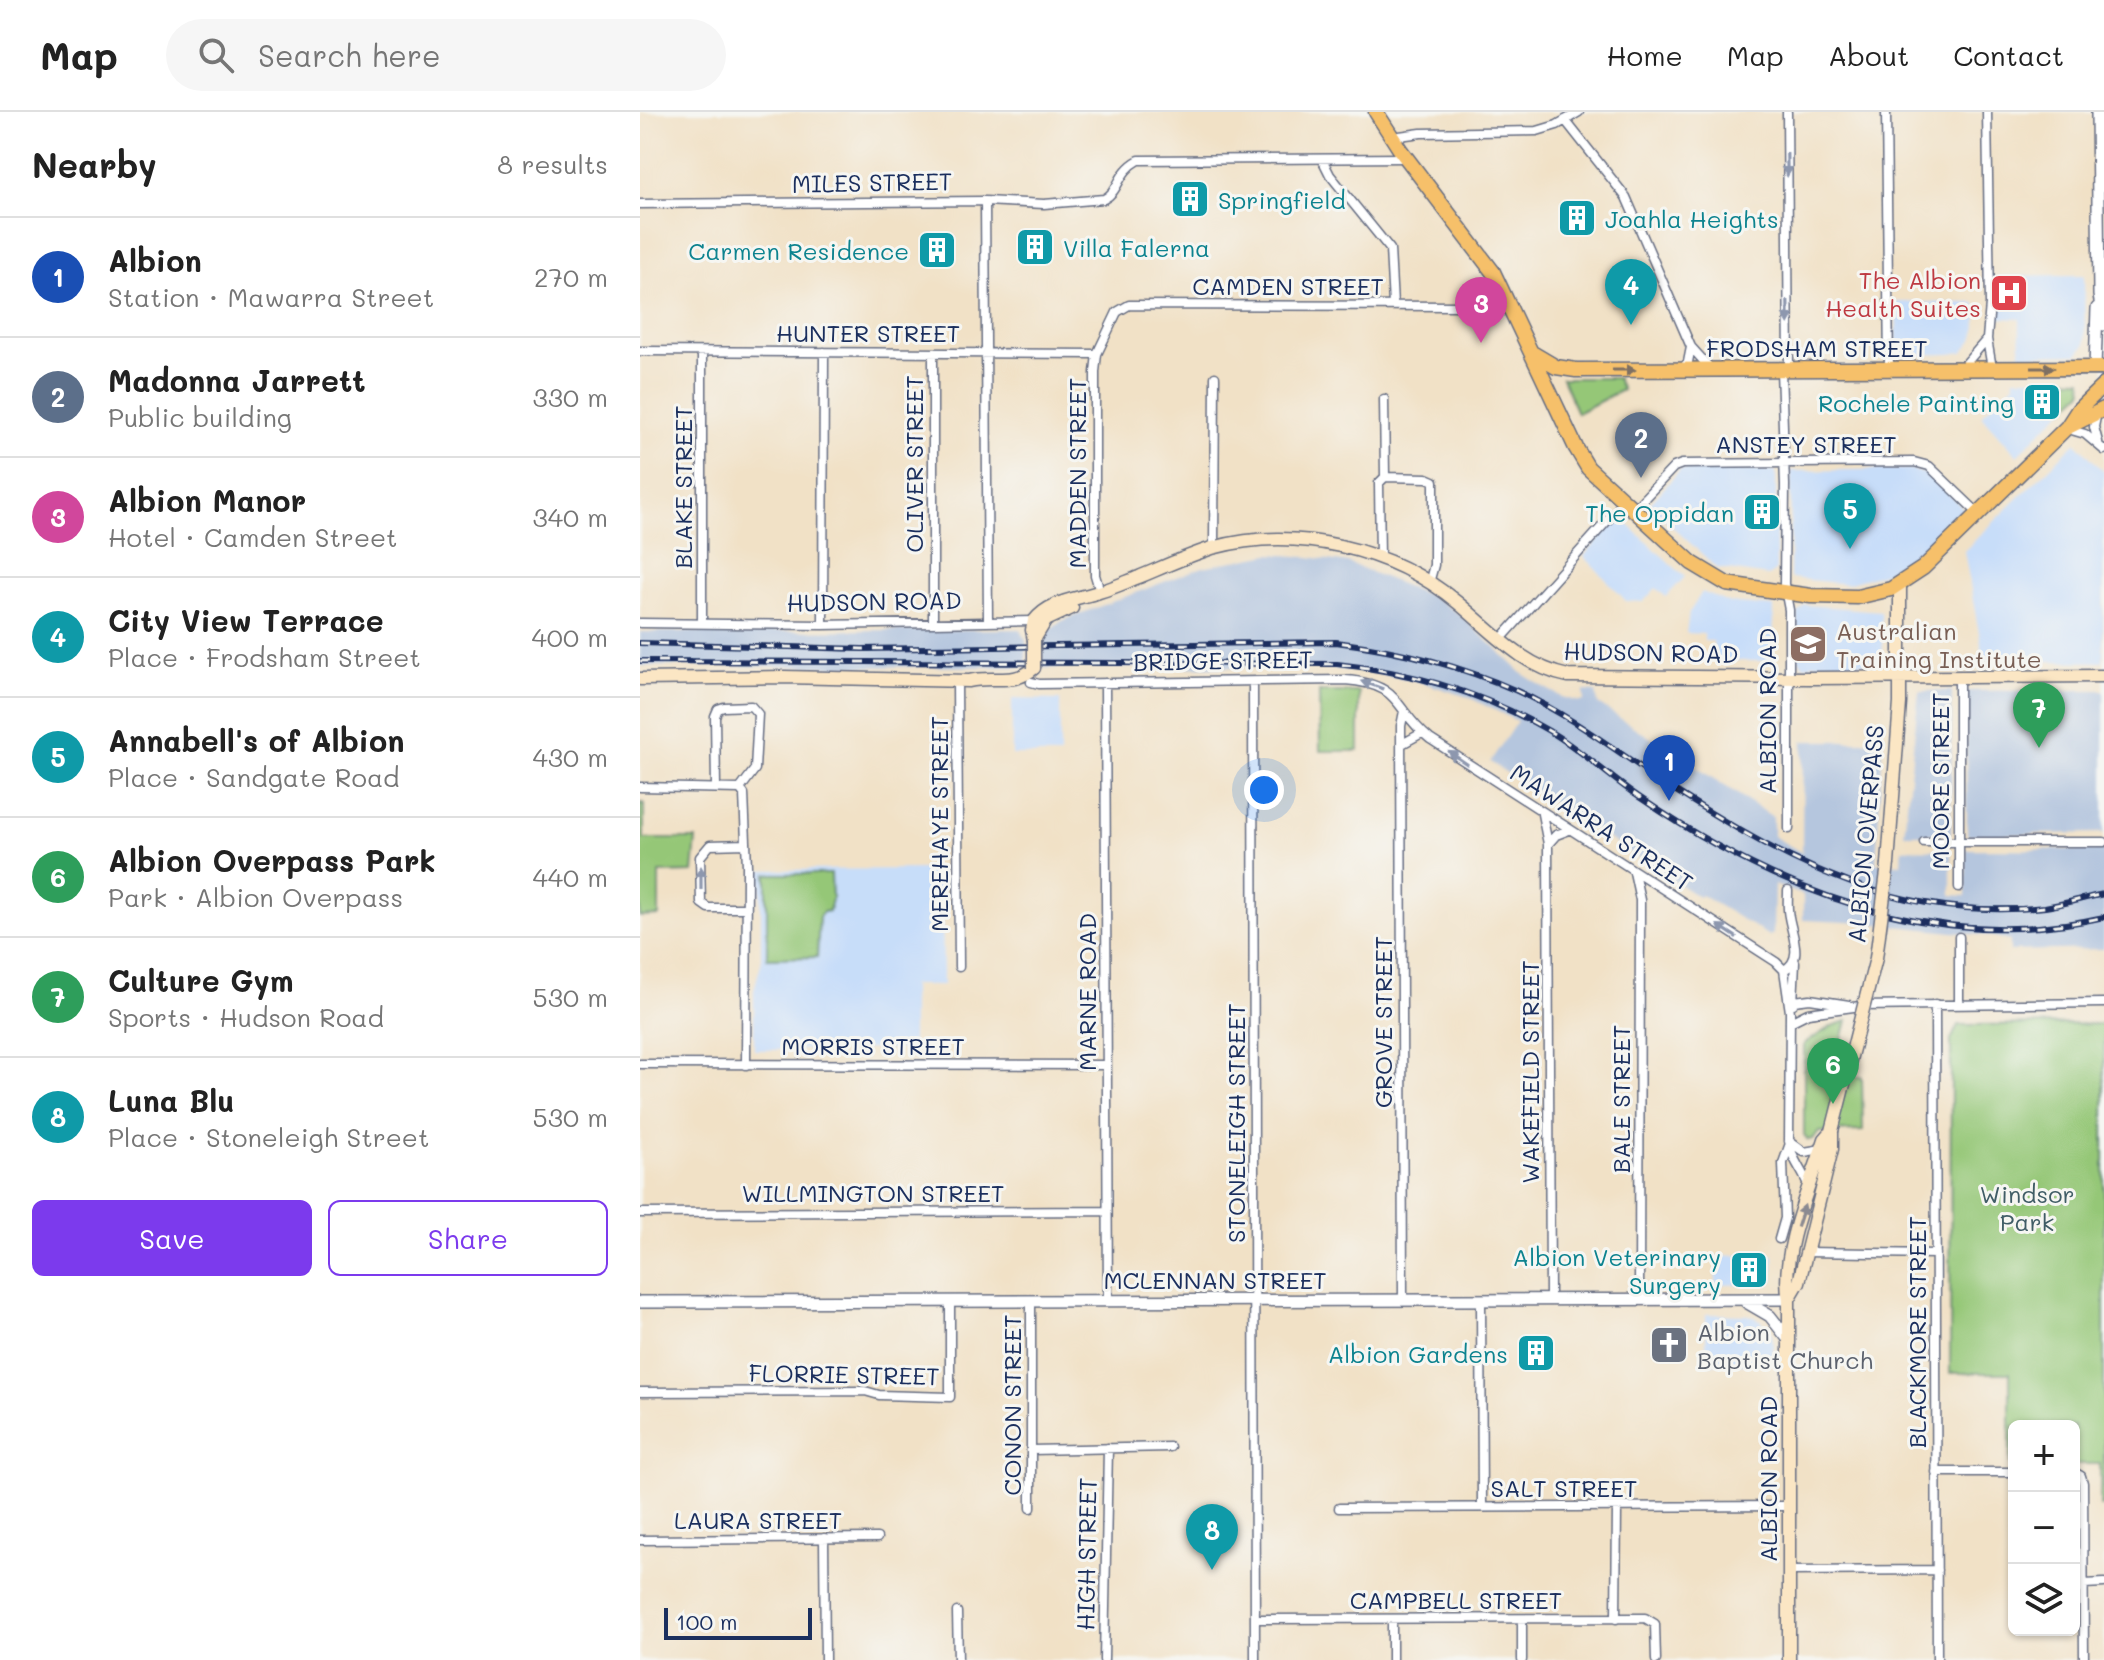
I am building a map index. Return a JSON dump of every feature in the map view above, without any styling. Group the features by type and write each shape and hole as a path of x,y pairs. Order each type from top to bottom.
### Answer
{"highway":[{"path":"1376,112 1493,272 1583,461 1692,563 1713,578 1735,586 1847,598 1876,594 1900,585 1919,573 2066,428 2100,388 2101,371"},
{"path":"1382,112 1390,134"},
{"name":"FRODSHAM STREET","path":"1533,354 1556,367 1569,370 1992,368 2101,371"},
{"path":"2066,428 2101,411"}],"main road":[{"name":"HUDSON ROAD","path":"1038,622 1046,609 1100,592 1214,548 1244,542 1296,539 1322,542 1380,559 1429,583 1540,668 1568,676 2104,676"},
{"name":"ALBION OVERPASS","path":"1789,1299 1799,1282 1832,1149 1832,1131 1876,958 1888,864 1899,677 1900,585"},
{"path":"1031,682 1036,673 1032,630 1038,622"},
{"name":"BRIDGE STREET","path":"963,680 983,677 1018,679 1034,668"},
{"name":"BRIDGE STREET","path":"640,679 784,677 963,680 999,686 1023,686 1031,682"},
{"name":"ALBION OVERPASS","path":"1789,1299 1786,1278 1788,1261 1822,1149 1832,1131"},
{"name":"ALBION ROAD","path":"1789,1299 1789,1660"}],"street":[{"path":"1390,134 1537,131 1579,112"},
{"name":"ALBION ROAD","path":"1787,112 1783,463 1789,677 1789,829"},
{"path":"1886,112 1889,369"},
{"path":"1987,112 1990,304 1987,339 1992,368"},
{"path":"2097,112 2099,295 2104,325"},
{"path":"1565,120 1626,197 1691,347 1713,371"},
{"path":"1393,305 1390,249 1331,177 1322,159 1407,158"},
{"name":"MILES STREET","path":"640,204 985,201 1044,204 1104,199 1110,196 1127,166 1139,160 1322,159"},
{"path":"985,201 988,621"},
{"path":"2099,295 2095,318 2101,371"},
{"name":"CAMDEN STREET","path":"1097,354 1117,312 1129,305 1477,306 1507,298"},
{"path":"1962,368 1987,339"},
{"path":"1681,370 1690,359 1691,347"},
{"name":"HUNTER STREET","path":"640,351 1097,354"},
{"name":"BLAKE STREET","path":"702,352 702,623"},
{"path":"823,625 824,352"},
{"name":"OLIVER STREET","path":"933,353 933,623"},
{"name":"MADDEN STREET","path":"1097,354 1095,575 1100,592"},
{"path":"1214,548 1215,377"},
{"path":"1380,559 1379,483 1385,477 1384,399"},
{"path":"2101,411 2094,427 2102,448"},
{"path":"2066,428 2085,434 2102,448"},
{"name":"ANSTEY STREET","path":"1501,639 1628,506 1678,465 1925,464 1979,514"},
{"path":"1385,477 1433,480 1434,565 1429,583"},
{"name":"HUDSON ROAD","path":"640,623 823,625 1038,622"},
{"name":"MOORE STREET","path":"1959,676 1959,887"},
{"name":"MEREHAYE STREET","path":"959,967 963,680"},
{"name":"BRIDGE STREET","path":"1031,682 1366,681 1388,692 1404,711"},
{"name":"STONELEIGH STREET","path":"1253,682 1255,1660"},
{"name":"MARNE ROAD","path":"1105,683 1108,1301"},
{"path":"716,787 715,716 718,709 751,706 758,714 755,769 740,789"},
{"name":"MAWARRA STREET","path":"1404,711 1422,733 1784,970"},
{"name":"GROVE STREET","path":"1403,1300 1404,711"},
{"path":"1402,744 1422,733"},
{"path":"640,787 740,789"},
{"path":"740,789 745,801 746,844 746,1065"},
{"name":"WAKEFIELD STREET","path":"1542,814 1548,844 1550,1300"},
{"path":"1548,844 1556,835 1569,830"},
{"path":"1924,842 2104,842"},
{"path":"746,844 710,845 700,857 701,903 708,908 746,908"},
{"name":"BALE STREET","path":"1634,872 1640,900 1639,1299"},
{"path":"1640,900 1652,884"},
{"path":"1788,891 1788,914 1794,936 1794,1001 1790,1012"},
{"path":"1959,937 1959,1005"},
{"path":"1794,959 1792,966 1784,970 1790,1012 1789,1141 1793,1158 1802,1169 1810,1188"},
{"path":"1794,1001 1818,999 1861,1006"},
{"path":"1790,1022 1810,1012 1861,1006 2104,1003"},
{"name":"BLACKMORE STREET","path":"1935,1004 1937,1660"},
{"name":"MORRIS STREET","path":"640,1064 1106,1065"},
{"path":"1789,1141 1804,1152 1822,1149"},
{"path":"1779,1239 1785,1218 1783,1163 1789,1141"},
{"name":"WILLMINGTON STREET","path":"640,1213 1107,1211"},
{"path":"1806,1252 1936,1254"},
{"name":"MCLENNAN STREET","path":"640,1302 1789,1299"},
{"path":"1481,1300 1482,1507"},
{"path":"1740,1300 1769,1314 1789,1340"},
{"name":"FLORRIE STREET","path":"640,1392 865,1391 879,1395 950,1397 950,1301"},
{"name":"CONON STREET","path":"1031,1301 1031,1508"},
{"path":"1032,1450 1170,1447"},
{"name":"HIGH STREET","path":"1104,1660 1108,1448"},
{"path":"1936,1472 2008,1472"},
{"path":"2079,1492 2084,1660"},
{"name":"SALT STREET","path":"1339,1508 1789,1506"},
{"path":"1616,1619 1617,1507"},
{"path":"824,1538 825,1660"},
{"name":"LAURA STREET","path":"640,1540 877,1538"},
{"path":"1789,1571 1937,1570"},
{"path":"2084,1584 2104,1583"},
{"path":"957,1612 958,1660"},
{"name":"CAMPBELL STREET","path":"1255,1619 1645,1618 1655,1624 1656,1660"},
{"path":"1392,1619 1392,1660"},
{"path":"1522,1619 1522,1660"}],"shaded area":[{"path":"2084,275 2085,345 2078,354 2020,355 2020,319 1997,318 1997,276"},
{"path":"1896,302 1976,303 1977,327 1973,340 1963,352 1897,355"},
{"path":"2014,378 2035,378 2064,409 2017,455 1981,415 2014,384"},
{"path":"2076,442 2104,472 2103,662 1984,660 1964,551"},
{"path":"1681,469 1776,471 1776,570 1768,576 1717,568 1649,505"},
{"path":"1908,469 1930,475 1964,509 1901,568 1847,584 1790,578 1791,471"},
{"path":"1620,517 1685,577 1666,597 1656,588 1643,602 1626,601 1584,556"},
{"path":"1270,554 1348,563 1435,598 1459,614 1523,674 1545,688 1580,702 1584,701 1584,691 1596,692 1598,704 1773,817 1773,836 1802,853 1803,741 1883,741 1876,863 1901,864 1902,849 1951,850 1951,895 1966,896 1966,849 2104,850 2104,949 2010,951 2010,940 1990,936 1867,923 1803,920 1803,895 1774,885 1773,934 1769,936 1701,895 1699,897 1490,762 1517,721 1468,697 1417,681 1368,672 1309,667 1043,668 1042,640 1062,621 1203,567"},
{"path":"1702,592 1729,603 1774,607 1773,661 1714,661 1713,641 1704,641 1704,634 1686,633 1689,613"},
{"path":"1805,605 1881,611 1883,659 1875,663 1803,665 1797,656 1798,612"},
{"path":"1019,629 1026,640 1026,665 1023,667 640,666 640,632"},
{"path":"2104,690 2104,833 1967,835 1966,691"},
{"path":"1919,691 1952,691 1951,834 1904,834"},
{"path":"1012,699 1060,700 1060,755 1012,755"},
{"path":"942,869 943,985 912,985 912,1049 754,1050 754,990 761,963 761,870"},
{"path":"1774,1255 1774,1279 1770,1284 1716,1285 1715,1256"},
{"path":"1706,1314 1748,1315 1761,1320 1772,1334 1774,1364 1706,1364"}],"green space":[{"path":"1562,378 1617,378 1622,390 1577,413"},
{"path":"2035,378 2082,379 2084,390 2064,409"},
{"path":"1319,692 1359,692 1359,751 1320,751"},
{"path":"640,803 644,803 644,839 696,839 693,872 659,873 659,916 640,917"},
{"path":"767,874 831,874 832,899 829,911 819,917 817,957 767,958"},
{"path":"1847,1021 1832,1077 1862,1077 1863,1131 1819,1132 1808,1140 1804,1135 1804,1044 1832,1026"},
{"name":"Windsor Park","path":"2104,1024 2104,1506 2100,1506 2100,1464 2080,1464 2080,1420 2010,1420 2010,1373 1950,1373 1951,1040 1958,1025"}],"railway":[{"path":"640,643 862,649 1336,642 1360,645 1451,666 1538,701 1720,818 1806,865 1850,883 1896,897 1943,906 1993,909 2045,907 2104,894"},
{"path":"640,661 1337,664 1393,672 1473,695 1524,717 1561,739 1630,791 1694,832 1748,862 1804,887 1862,907 1921,921 1981,928 2042,927 2104,917"}],"place":[{"name":"Springfield","path":"1190,199"},
{"name":"Joahla Heights","path":"1577,218"},
{"name":"Villa Falerna","path":"1035,247"},
{"name":"Carmen Residence","path":"937,250"},
{"name":"The Albion Health Suites","path":"2009,293"},
{"name":"City View Terrace","path":"1631,325"},
{"name":"Albion Manor","path":"1481,343"},
{"name":"Rochele Painting","path":"2042,402"},
{"name":"Madonna Jarrett","path":"1641,478"},
{"name":"The Oppidan","path":"1762,512"},
{"name":"Annabell's of Albion","path":"1850,549"},
{"name":"Australian Training Institute","path":"1808,644"},
{"name":"Culture Gym","path":"2039,748"},
{"name":"Albion","path":"1669,801"},
{"name":"Albion Overpass Park","path":"1833,1104"},
{"name":"Albion Veterinary Surgery","path":"1749,1270"},
{"name":"Albion Baptist Church","path":"1669,1345"},
{"name":"Albion Gardens","path":"1536,1353"},
{"name":"Luna Blu","path":"1212,1570"}]}
